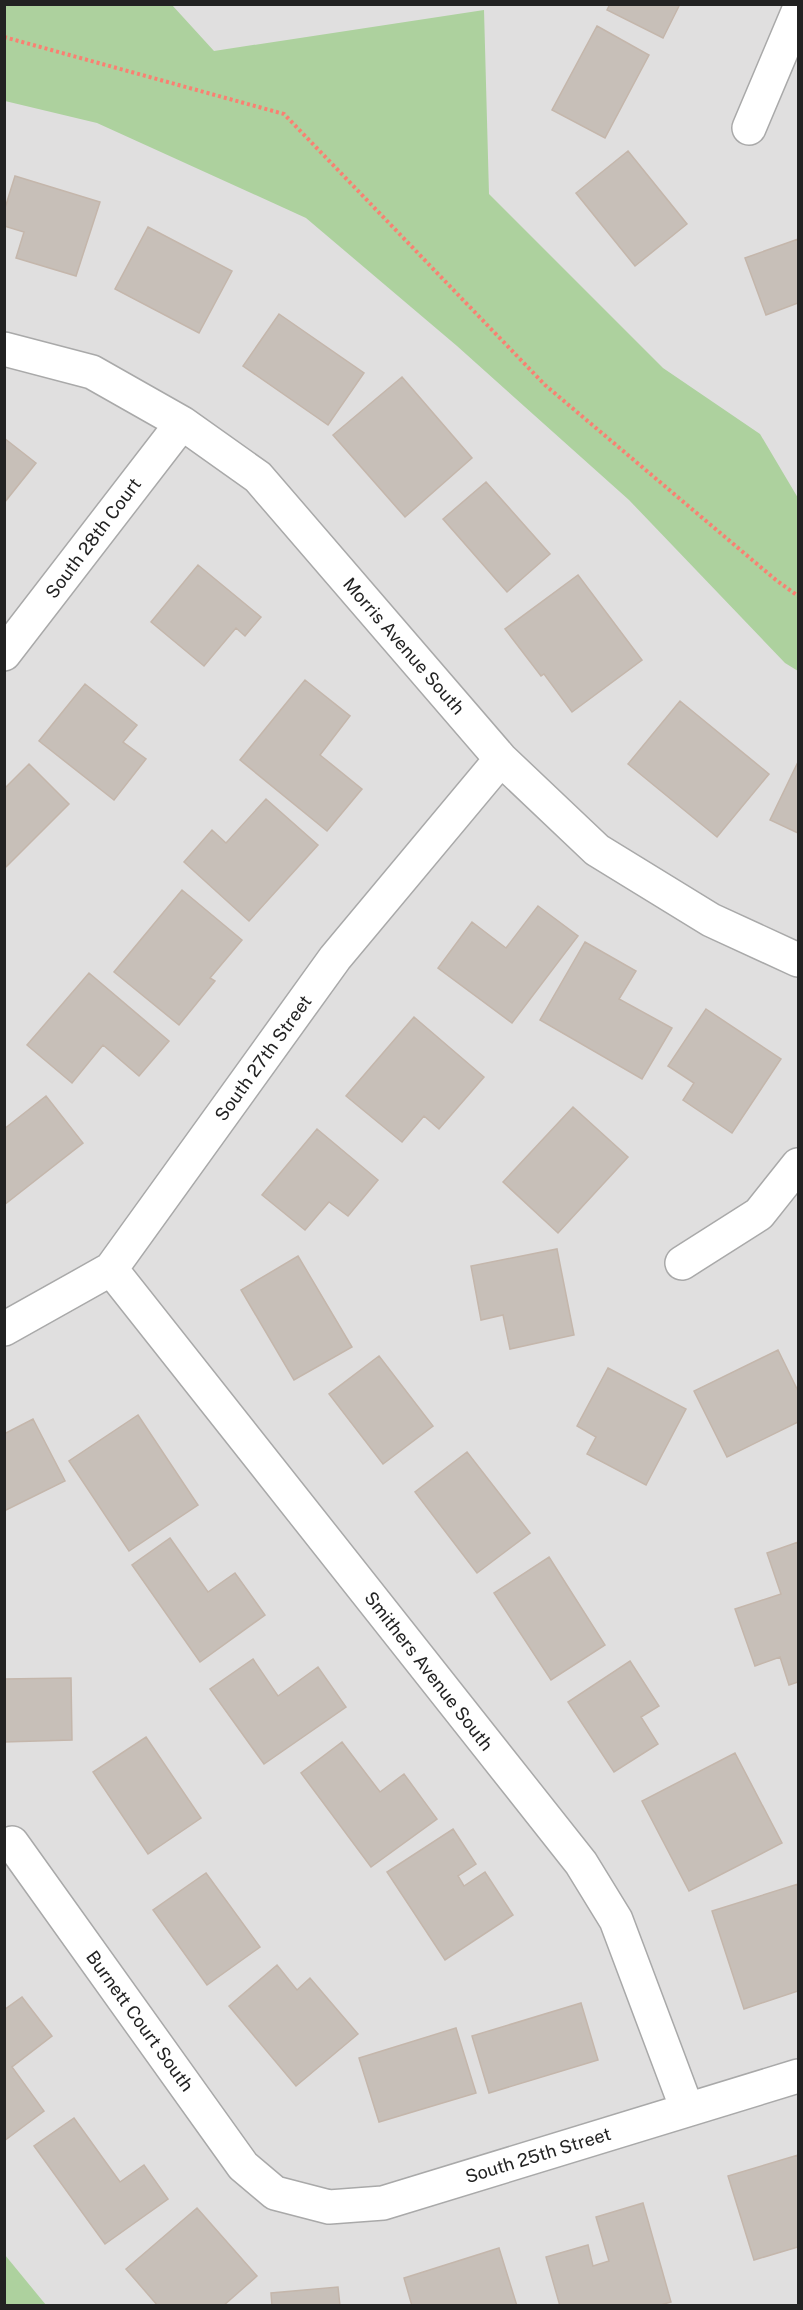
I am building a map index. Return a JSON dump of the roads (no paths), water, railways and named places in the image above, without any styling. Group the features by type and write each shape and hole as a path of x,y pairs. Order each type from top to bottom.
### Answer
{"street":[{"path":"749,128 798,12"},
{"name":"Morris Avenue South","path":"4,349 92,372 182,423 258,477 501,759 597,850 711,920 798,960"},
{"name":"South 28th Court","path":"4,654 182,423"},
{"name":"South 27th Street","path":"4,1329 111,1269 335,958 501,759"},
{"path":"682,1263 759,1214 798,1165"},
{"name":"Smithers Avenue South","path":"111,1269 581,1863 616,1920 687,2109"},
{"name":"Burnett Court South","path":"12,1843 243,2166 275,2193"},
{"name":"South 25th Street","path":"275,2193 329,2207 383,2203 798,2076"}]}
